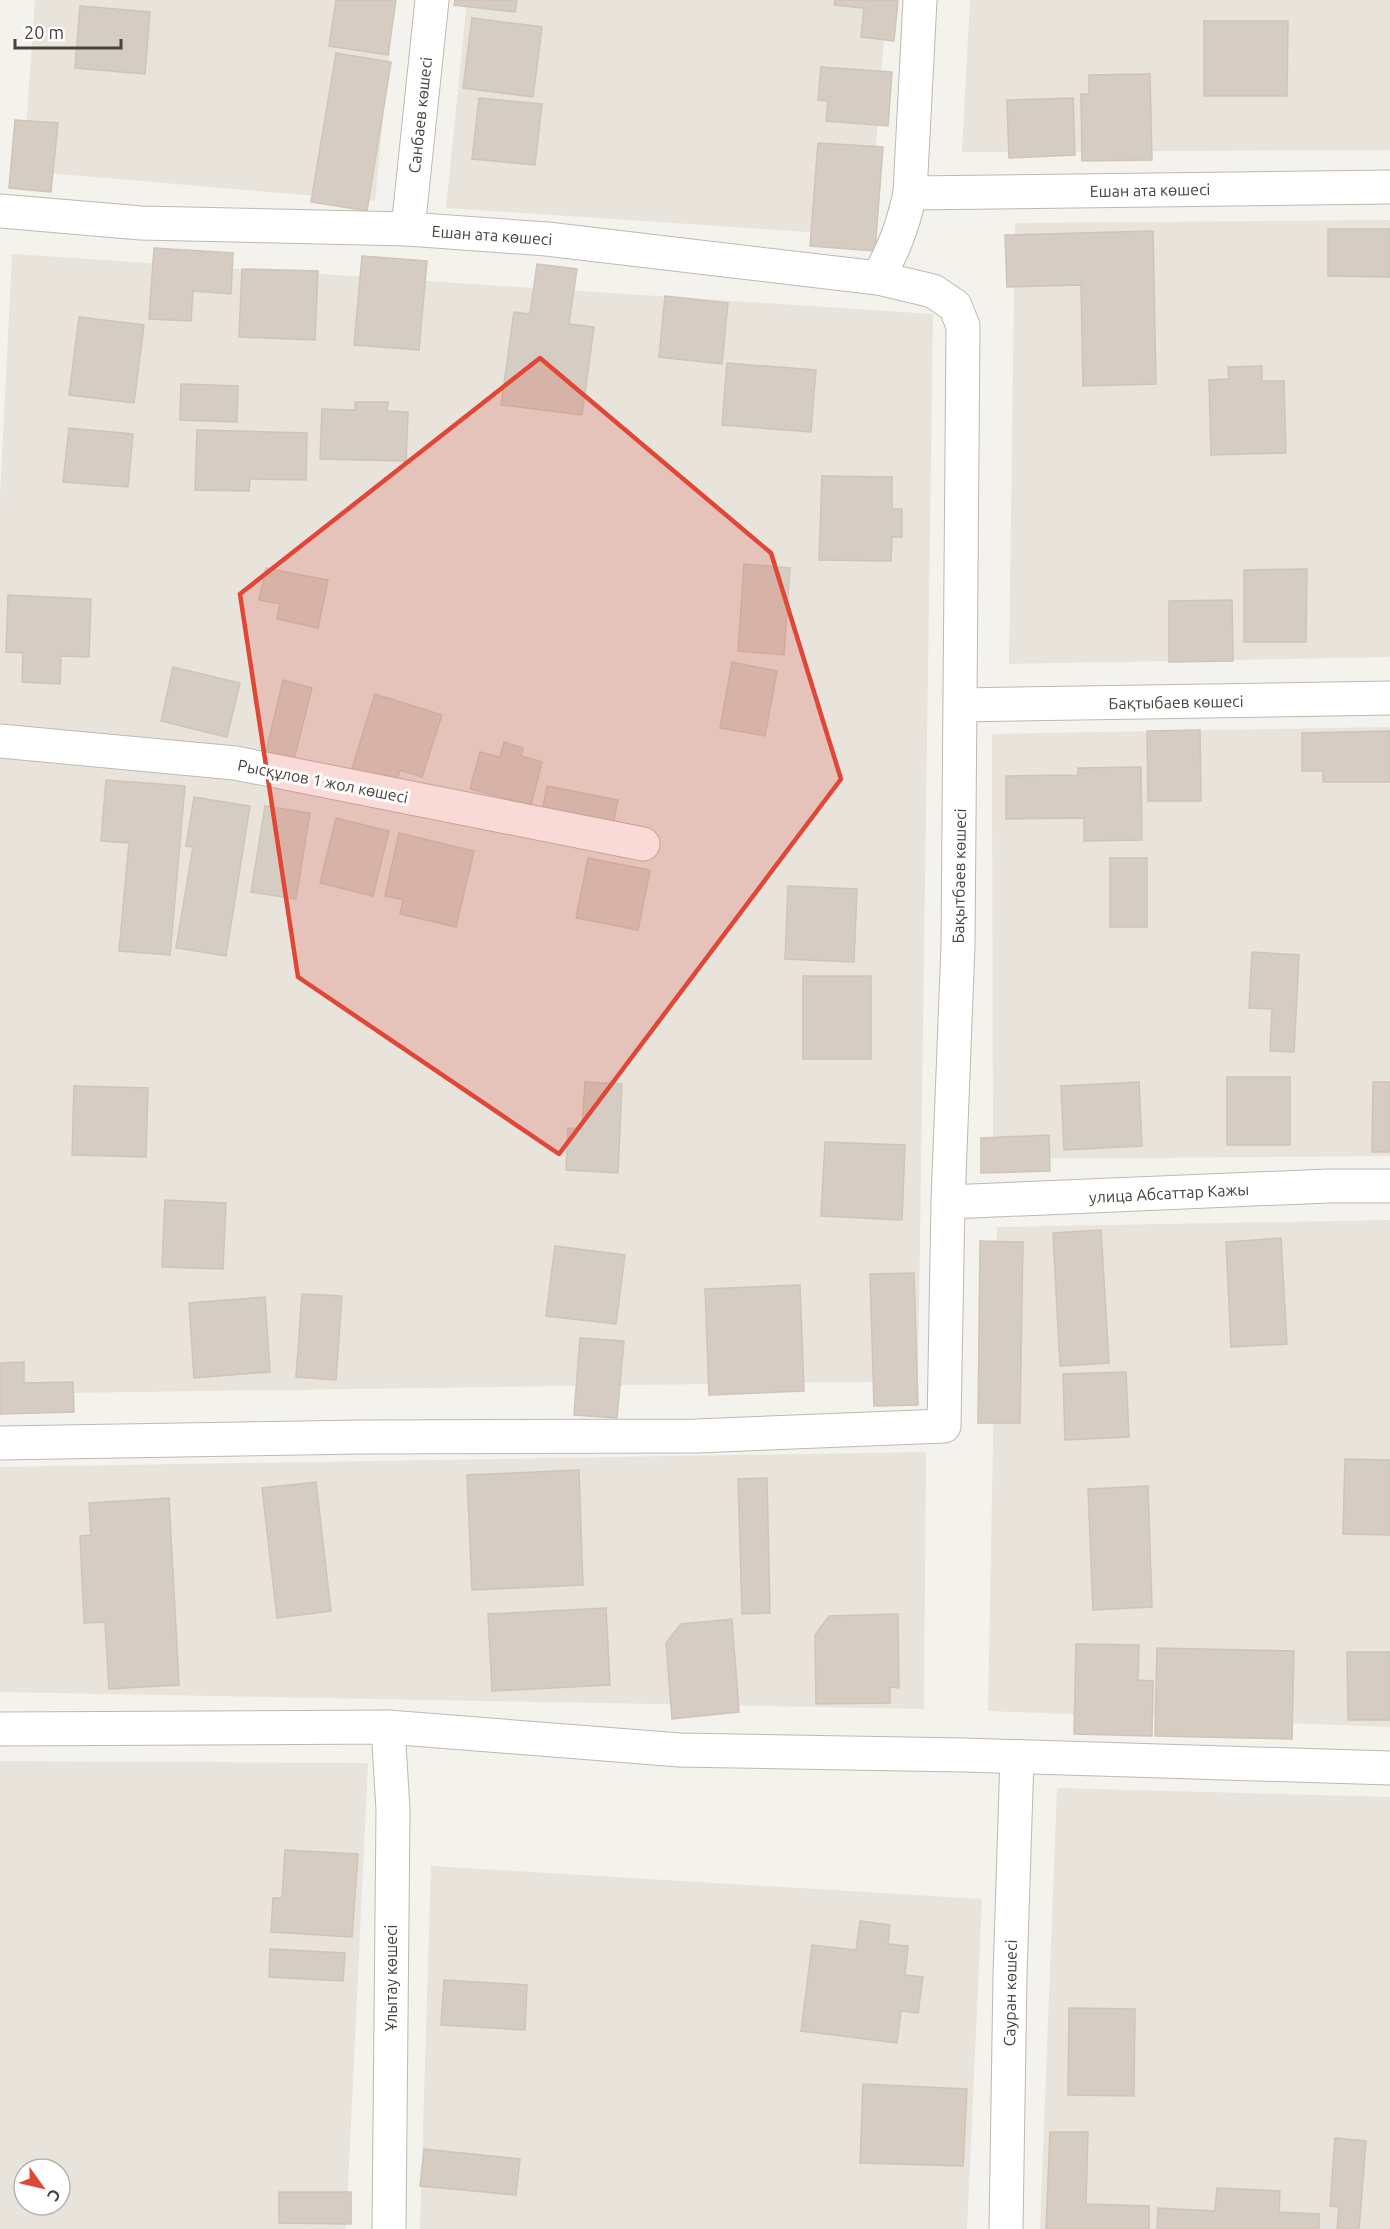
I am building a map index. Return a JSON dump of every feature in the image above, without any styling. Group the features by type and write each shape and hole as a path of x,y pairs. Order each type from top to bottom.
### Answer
{"street":[{"name":"Санбаев көшесі","path":"408,229 432,0"},
{"path":"878,278 895,247 905,220 910,193 920,0"},
{"name":"Ешан ата көшесі","path":"910,193 1390,187"},
{"name":"Ешан ата көшесі","path":"0,211 141,223 408,229 548,239 878,278 933,291 955,306 963,326"},
{"name":"Бақытбаев көшесі","path":"0,1443 362,1437 696,1436 944,1426 948,1202 957,956 963,326"},
{"name":"Бақтыбаев көшесі","path":"961,705 1390,698"},
{"name":"Рысқұлов 1 жол көшесі","path":"0,741 235,763 643,843"},
{"name":"улица Абсаттар Кажы","path":"948,1202 1328,1186 1390,1186"},
{"path":"0,1729 388,1727 680,1750 1390,1768"},
{"name":"Ұлытау көшесі","path":"388,1727 393,1810 389,2229"},
{"name":"Сауран көшесі","path":"1006,2229 1010,1976 1017,1758"}],"highlighted area":[{"path":"540,358 771,553 841,779 559,1154 298,977 240,594"}],"shaded area":[{"path":"35,0 395,0 375,201 23,171"},
{"path":"467,0 887,0 869,236 446,208"},
{"path":"970,0 1390,0 1390,150 962,152"},
{"path":"1390,220 1390,657 1009,664 1015,223"},
{"path":"12,254 933,314 918,1381 0,1394 0,497"},
{"path":"1390,727 1390,1156 993,1159 992,734"},
{"path":"1390,1220 1390,1727 988,1711 997,1227"},
{"path":"926,1452 924,1709 0,1692 0,1467"},
{"path":"0,1761 368,1763 346,2229 0,2229"},
{"path":"1057,1788 1390,1797 1390,2229 1040,2229"},
{"path":"431,1866 982,1899 967,2229 420,2229"}],"building":[{"path":"336,0 396,0 388,55 329,46"},
{"path":"455,0 517,0 515,12 454,5"},
{"path":"835,0 898,0 894,41 861,37 864,8 834,5"},
{"path":"80,6 150,12 145,74 75,68"},
{"path":"472,18 542,27 533,97 463,88"},
{"path":"1204,21 1288,21 1287,96 1204,96"},
{"path":"336,53 391,62 367,211 311,202"},
{"path":"821,67 892,72 888,126 826,121 828,101 818,100"},
{"path":"1150,74 1152,160 1082,161 1081,94 1089,94 1089,75"},
{"path":"479,98 542,104 535,165 472,159"},
{"path":"1073,98 1075,155 1009,158 1007,100"},
{"path":"15,120 58,123 51,192 9,188"},
{"path":"818,143 883,147 875,251 810,246"},
{"path":"1328,229 1390,229 1390,277 1328,276"},
{"path":"1153,231 1156,384 1083,386 1081,285 1007,287 1005,235"},
{"path":"154,248 233,253 231,294 193,291 191,321 149,319"},
{"path":"362,256 427,261 419,350 354,345"},
{"path":"537,264 577,269 569,324 594,327 582,415 501,405 514,312 530,314"},
{"path":"242,269 318,271 315,340 239,337"},
{"path":"665,296 728,303 722,364 659,357"},
{"path":"79,317 144,325 134,403 69,395"},
{"path":"727,363 816,370 811,432 722,425"},
{"path":"1262,366 1262,381 1284,381 1286,453 1211,455 1209,380 1229,379 1228,367"},
{"path":"181,384 238,386 237,422 180,420"},
{"path":"355,402 388,402 387,411 408,412 406,461 320,459 322,409 355,410"},
{"path":"69,428 133,434 128,487 63,482"},
{"path":"197,430 307,433 306,480 250,479 249,491 195,490"},
{"path":"822,476 892,477 892,509 902,509 902,537 892,537 891,561 819,560"},
{"path":"744,564 790,568 784,655 738,651"},
{"path":"266,568 328,580 318,628 277,619 280,604 259,600"},
{"path":"1307,569 1306,642 1244,642 1244,570"},
{"path":"8,595 91,599 89,657 61,656 60,684 22,682 23,653 6,652"},
{"path":"1232,600 1233,661 1169,662 1169,601"},
{"path":"732,662 777,671 765,736 720,728"},
{"path":"173,667 240,683 227,737 161,721"},
{"path":"283,680 312,688 294,759 266,752"},
{"path":"375,694 442,715 422,777 400,770 396,783 352,768"},
{"path":"1200,730 1201,801 1148,801 1147,731"},
{"path":"1390,731 1390,782 1323,782 1323,771 1302,771 1302,733"},
{"path":"504,742 523,748 521,756 542,762 531,805 470,789 480,752 500,757"},
{"path":"1141,767 1142,840 1084,841 1084,818 1006,819 1006,776 1078,775 1078,768"},
{"path":"106,780 185,786 170,955 119,951 129,843 101,841"},
{"path":"547,786 618,800 613,825 542,811"},
{"path":"194,797 250,806 226,956 176,948 193,847 186,846"},
{"path":"265,806 310,813 296,899 251,892"},
{"path":"336,818 389,831 373,896 320,883"},
{"path":"399,833 474,851 456,927 400,914 403,900 385,896"},
{"path":"588,858 650,870 638,930 576,918"},
{"path":"1110,858 1147,858 1147,927 1110,927"},
{"path":"788,886 857,889 854,962 785,959"},
{"path":"1252,952 1299,955 1294,1052 1270,1051 1272,1009 1249,1008"},
{"path":"803,976 871,976 871,1059 803,1059"},
{"path":"1227,1077 1290,1077 1290,1145 1227,1145"},
{"path":"585,1082 622,1084 618,1173 566,1170 568,1128 582,1129"},
{"path":"1139,1082 1142,1146 1064,1150 1061,1086"},
{"path":"1373,1082 1390,1082 1390,1152 1372,1152"},
{"path":"74,1086 148,1088 146,1157 72,1155"},
{"path":"1049,1135 1050,1171 981,1173 981,1138"},
{"path":"825,1142 905,1145 902,1220 821,1216"},
{"path":"165,1200 226,1203 223,1269 162,1267"},
{"path":"1101,1230 1109,1363 1060,1366 1053,1233"},
{"path":"1281,1238 1287,1344 1231,1347 1226,1242"},
{"path":"980,1241 1023,1242 1020,1423 978,1423"},
{"path":"555,1246 625,1255 616,1324 546,1316"},
{"path":"914,1273 918,1405 874,1406 870,1274"},
{"path":"800,1285 804,1391 709,1395 705,1289"},
{"path":"302,1294 342,1296 336,1380 296,1377"},
{"path":"265,1297 270,1372 194,1378 189,1303"},
{"path":"580,1338 624,1341 617,1418 574,1415"},
{"path":"24,1362 24,1383 73,1382 74,1412 0,1414 0,1363"},
{"path":"1126,1372 1129,1437 1065,1440 1063,1374"},
{"path":"1345,1459 1390,1460 1390,1535 1343,1534"},
{"path":"579,1470 583,1585 472,1590 467,1475"},
{"path":"767,1478 770,1613 742,1614 738,1479"},
{"path":"316,1482 331,1611 277,1618 262,1488"},
{"path":"1148,1486 1152,1607 1093,1610 1088,1489"},
{"path":"169,1498 179,1685 109,1689 105,1622 84,1623 80,1536 91,1535 89,1503"},
{"path":"606,1608 610,1685 492,1691 488,1614"},
{"path":"898,1614 899,1688 890,1687 890,1703 816,1704 815,1635 829,1616"},
{"path":"732,1619 739,1712 672,1719 666,1643 681,1624"},
{"path":"1076,1644 1139,1645 1138,1680 1153,1681 1152,1736 1074,1734"},
{"path":"1157,1648 1294,1651 1292,1739 1155,1736"},
{"path":"1347,1652 1390,1652 1390,1720 1348,1720"},
{"path":"285,1850 358,1854 352,1937 271,1932 273,1898 282,1898"},
{"path":"860,1921 890,1925 888,1944 908,1946 905,1975 923,1977 918,2013 901,2011 897,2043 801,2031 812,1945 856,1950"},
{"path":"270,1949 345,1953 343,1981 269,1977"},
{"path":"444,1980 527,1985 525,2030 441,2025"},
{"path":"1069,2008 1135,2009 1134,2096 1068,2095"},
{"path":"863,2084 967,2089 963,2166 860,2163"},
{"path":"1050,2132 1088,2132 1086,2204 1149,2206 1149,2229 1046,2229"},
{"path":"1335,2138 1366,2141 1359,2229 1337,2229 1339,2207 1330,2206"},
{"path":"424,2149 520,2159 516,2195 420,2186"},
{"path":"1217,2188 1280,2191 1279,2212 1319,2214 1319,2229 1157,2229 1158,2208 1215,2211"},
{"path":"279,2192 351,2192 351,2224 279,2223"}]}
